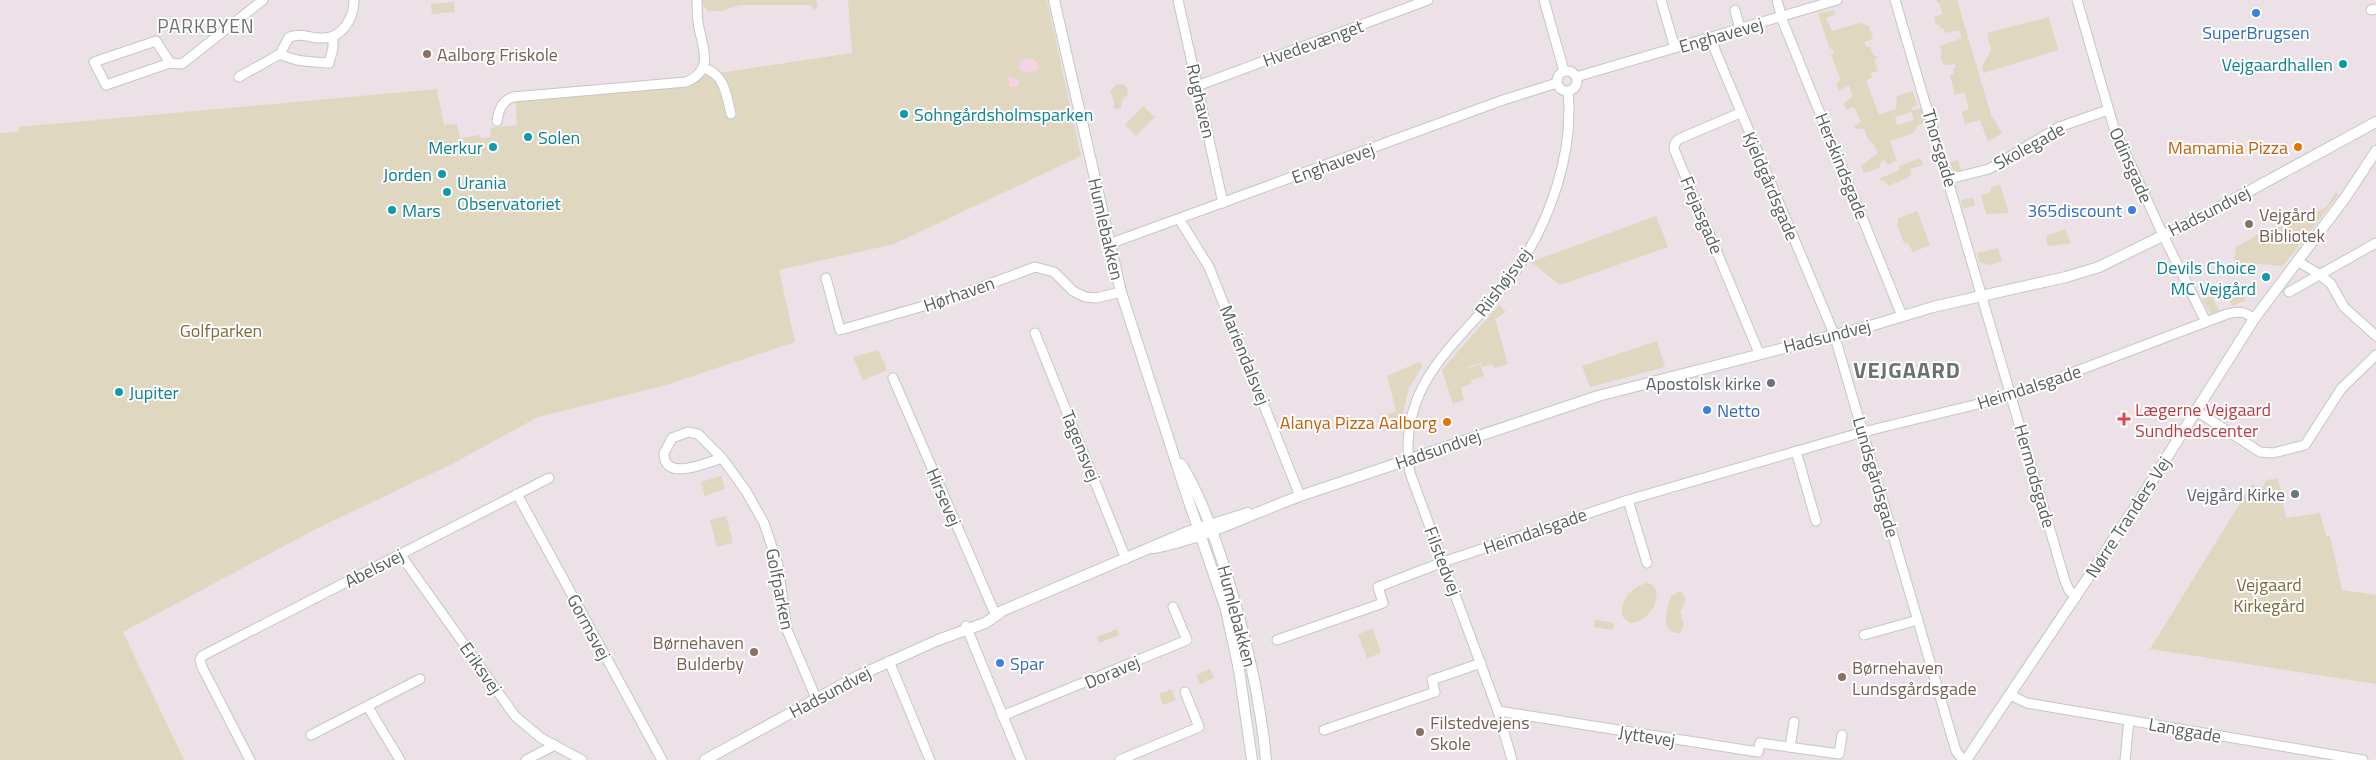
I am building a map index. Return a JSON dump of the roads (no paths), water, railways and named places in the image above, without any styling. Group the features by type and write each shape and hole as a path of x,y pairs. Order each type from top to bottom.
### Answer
{"street":[{"path":"170,63 156,41 94,62 106,85 170,63 182,64 263,0"},
{"path":"239,78 280,54 289,37 301,34 322,38 333,36 348,24 354,13 354,0"},
{"path":"497,120 503,104 506,100 513,97 686,82 700,74 704,68 705,51 699,27 697,0"},
{"name":"Humlebakken","path":"1054,0 1121,292 1226,610 1239,670 1252,760"},
{"name":"Rughaven","path":"1178,0 1224,202"},
{"name":"Hvedevænget","path":"1197,86 1428,0"},
{"path":"1544,0 1564,71"},
{"path":"1661,0 1675,48"},
{"name":"Herskindsgade","path":"1776,0 1902,316"},
{"name":"Enghavevej","path":"1576,77 1837,0"},
{"name":"Thorsgade","path":"1895,0 1982,296"},
{"name":"Odinsgade","path":"2077,0 2114,128 2163,235 2206,322"},
{"path":"1735,10 1740,29"},
{"path":"280,54 306,62 329,63 334,48 333,36"},
{"name":"Kjeldgårdsgade","path":"1710,38 1834,334"},
{"path":"704,68 714,71 719,77 730,114"},
{"path":"1564,71 1571,71 1576,77 1576,85 1568,91 1560,88 1557,83 1558,74 1564,71"},
{"name":"Enghavevej","path":"1109,244 1503,100 1557,83"},
{"name":"Riishøjsvej","path":"1408,459 1409,430 1421,388 1434,367 1514,272 1541,225 1552,197 1565,148 1569,118 1568,91"},
{"name":"Skolegade","path":"1949,179 1989,169 2059,127 2108,110"},
{"name":"Frejasgade","path":"1740,113 1679,139 1675,143 1674,149 1759,353"},
{"name":"Hadsundvej","path":"708,759 816,698 889,661 963,629 985,623 997,614 1154,548 1181,542 1200,532 1239,522 1259,511 1300,496 1598,396 1902,316 2098,267 2124,256 2376,122"},
{"name":"Nørre Tranders Vej","path":"1965,760 2136,506 2254,319 2345,198 2376,151"},
{"name":"Mariendalsvej","path":"1179,220 1209,267 1300,496"},
{"path":"2288,292 2376,243"},
{"path":"2297,261 2319,274 2331,284 2348,312 2376,336"},
{"name":"Hørhaven","path":"826,278 840,330 955,297 1036,267 1054,272 1073,291 1085,297 1096,298 1121,292"},
{"name":"Hermodsgade","path":"1982,296 2066,581 2076,596"},
{"name":"Heimdalsgade","path":"1277,640 1383,603 1378,586 1443,562 1628,500 1863,432 2011,396 2206,322 2240,311 2254,319"},
{"name":"Tagensvej","path":"1035,333 1126,559"},
{"name":"Lundsgårdsgade","path":"1834,334 1956,751 1965,760"},
{"path":"2195,410 2260,452 2273,454 2304,446 2341,388 2376,355"},
{"name":"Hirsevej","path":"893,378 997,614"},
{"name":"Golfparken","path":"722,458 684,470 676,470 667,463 664,457 672,438 693,432 722,458 746,491 764,523 778,565 787,630 816,698"},
{"path":"1796,451 1816,521"},
{"name":"Humlebakken","path":"1174,452 1196,489 1232,592 1255,682 1266,760"},
{"name":"Filstedvej","path":"1408,459 1410,473 1498,711 1512,760"},
{"name":"Abelsvej","path":"250,760 202,667 200,660 205,654 549,478"},
{"name":"Gormsvej","path":"517,494 662,760"},
{"path":"1628,500 1647,563"},
{"name":"Eriksvej","path":"400,554 515,716 541,738 582,760"},
{"name":"Doravej","path":"1002,716 1187,640 1173,607"},
{"path":"1864,635 1918,620"},
{"path":"963,629 1021,760"},
{"path":"889,661 930,760"},
{"path":"1324,730 1435,692 1432,680 1481,663"},
{"path":"312,735 420,679"},
{"path":"1120,760 1199,727 1185,692"},
{"name":"Langgade","path":"2010,695 2027,702 2363,760"},
{"path":"368,706 400,760"},
{"name":"Jyttevej","path":"1498,711 1758,752 1760,743 1839,754 1842,734"},
{"path":"2125,760 2129,720"},
{"path":"1790,747 1794,722"},
{"path":"526,760 555,745"}],"place":[{"name":"SuperBrugsen","path":"2256,13"},
{"name":"Aalborg Friskole","path":"427,54"},
{"name":"Vejgaardhallen","path":"2343,64"},
{"name":"Sohngårdsholmsparken","path":"904,114"},
{"name":"Solen","path":"528,137"},
{"name":"Merkur","path":"493,147"},
{"name":"Mamamia Pizza","path":"2298,147"},
{"name":"Jorden","path":"442,174"},
{"name":"Urania Observatoriet","path":"447,192"},
{"name":"Mars","path":"392,210"},
{"name":"365discount","path":"2132,210"},
{"name":"Vejgård Bibliotek","path":"2249,224"},
{"name":"Devils Choice MC Vejgård","path":"2266,277"},
{"name":"Apostolsk kirke","path":"1771,383"},
{"name":"Jupiter","path":"119,392"},
{"name":"Netto","path":"1707,410"},
{"name":"Lægerne Vejgaard Sundhedscenter","path":"2124,419"},
{"name":"Alanya Pizza Aalborg","path":"1447,422"},
{"name":"Vejgård Kirke","path":"2295,494"},
{"name":"Børnehaven Bulderby","path":"754,652"},
{"name":"Spar","path":"1000,663"},
{"name":"Børnehaven Lundsgårdsgade","path":"1842,677"},
{"name":"Filstedvejens Skole","path":"1420,732"}],"district":[{"name":"PARKBYEN","path":"206,25"},
{"name":"VEJGAARD","path":"1907,370"}],"park label":[{"name":"Vejgaard Kirkegård","path":"2269,594"}]}
